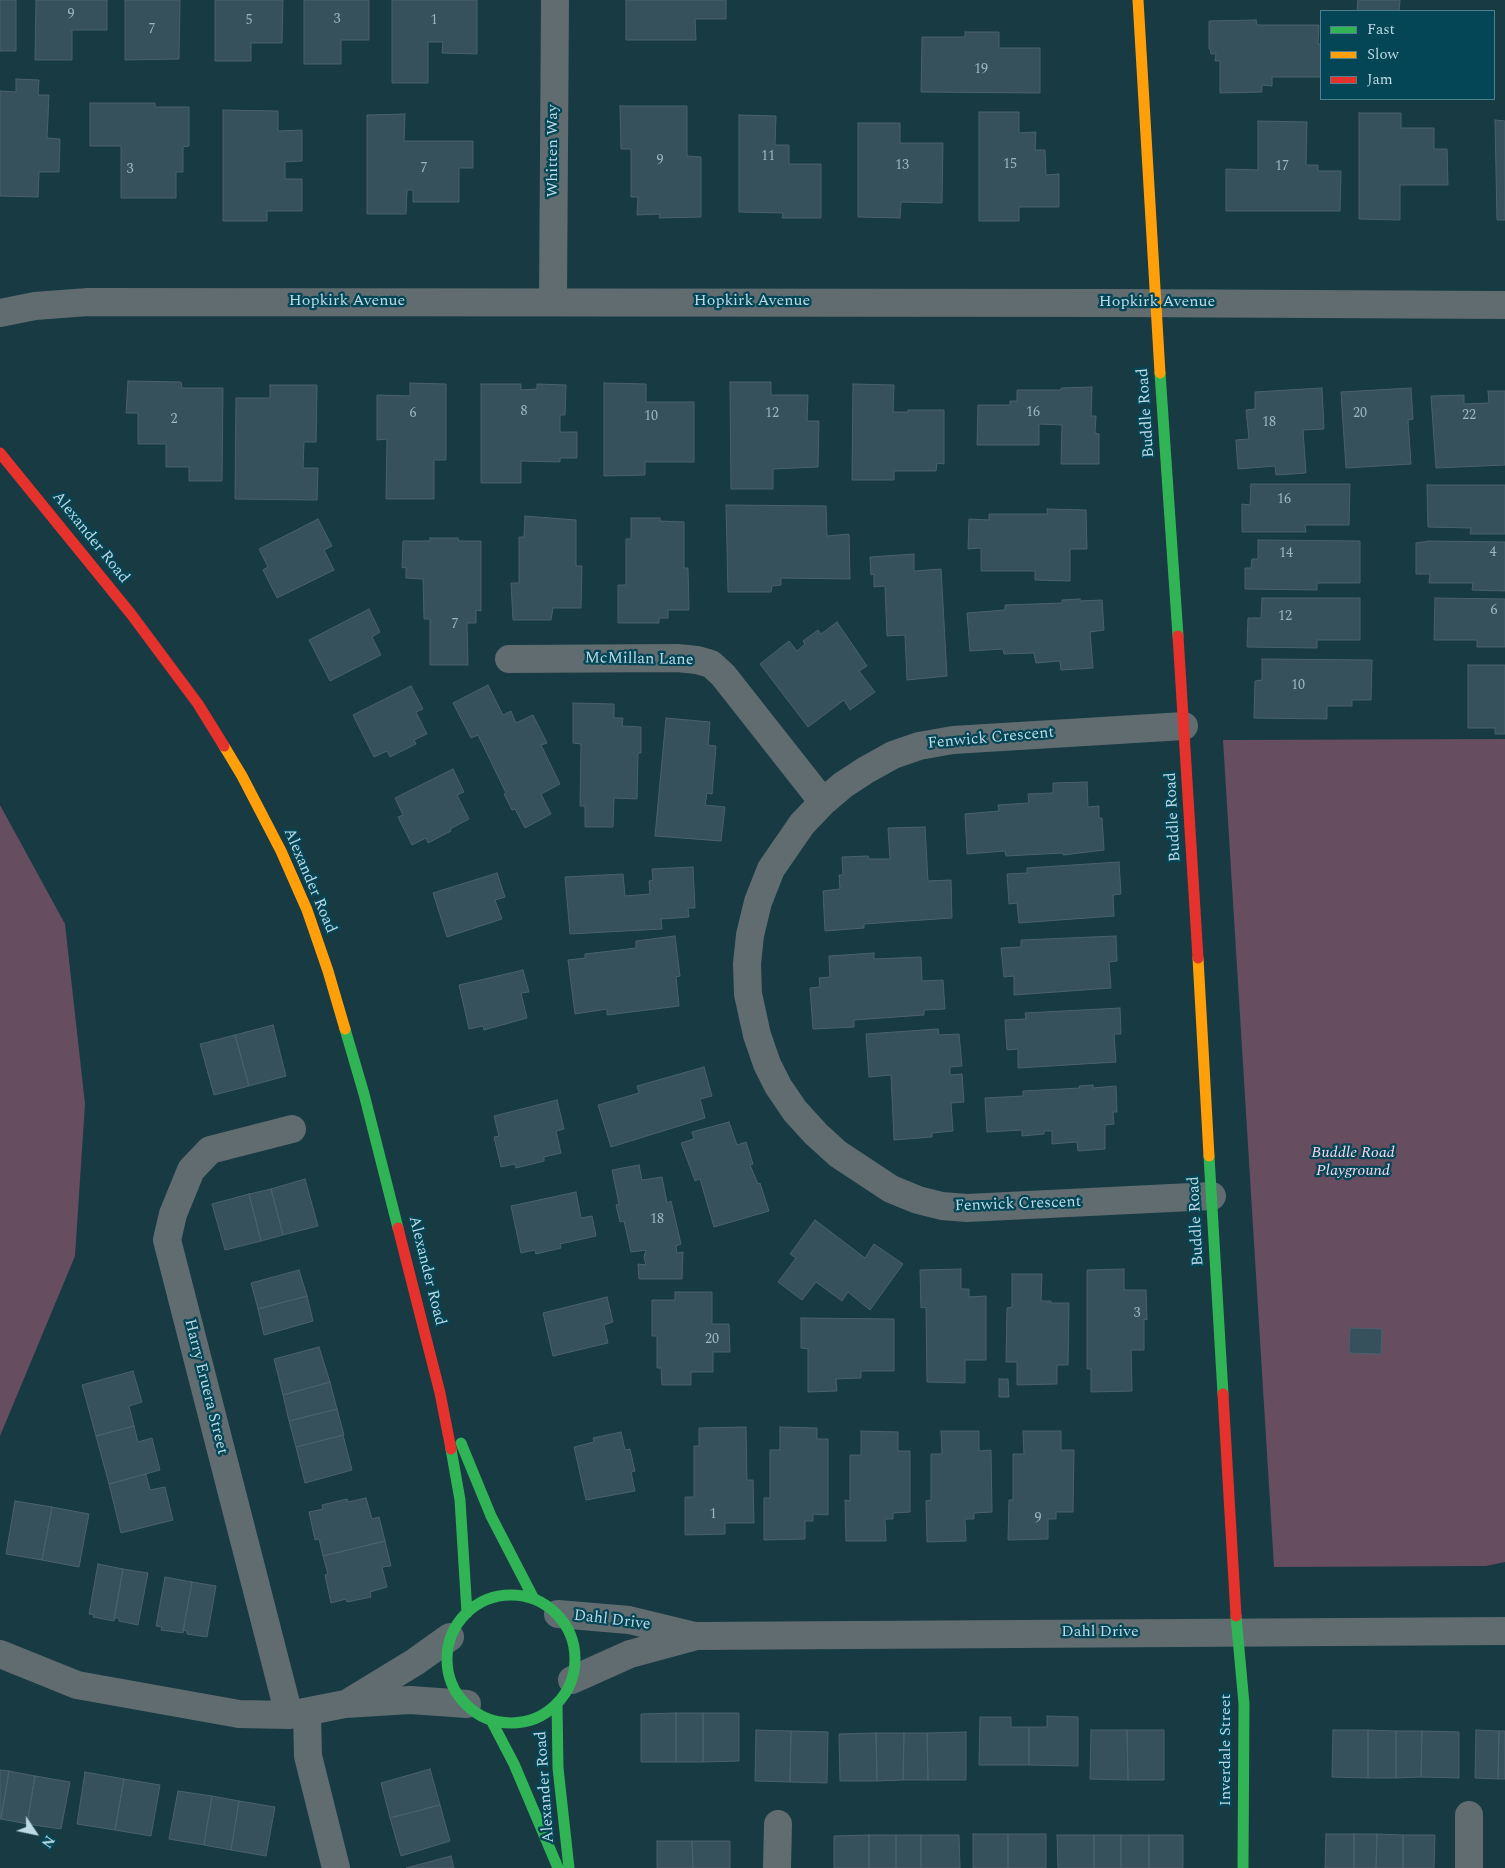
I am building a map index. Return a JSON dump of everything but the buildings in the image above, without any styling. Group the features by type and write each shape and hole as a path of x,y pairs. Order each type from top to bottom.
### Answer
{"street":[{"name":"Whitten Way","path":"553,302 555,0"},
{"name":"Buddle Road","path":"1138,0 1184,726 1238,1632"},
{"name":"Hopkirk Avenue","path":"0,313 35,306 88,302 1505,305"},
{"name":"Alexander Road","path":"0,453 131,614 198,704 242,776 281,851 307,910 328,971 361,1084 440,1393 460,1500 467,1613"},
{"name":"McMillan Lane","path":"509,659 677,658 697,660 711,664 723,675 823,802"},
{"name":"Fenwick Crescent","path":"1184,726 953,740 919,746 893,755 866,770 843,785 802,824 771,870 758,902 750,935 748,964 750,1002 757,1035 767,1064 778,1086 789,1102 816,1134 838,1154 891,1189 918,1200 942,1206 991,1208 1212,1196"},
{"name":"Harry Eruera Street","path":"292,1129 210,1150 191,1170 172,1214 167,1240 298,1714 336,1868"},
{"name":"Alexander Road","path":"440,1393 491,1516 534,1599"},
{"name":"Alexander Road","path":"510,1594 544,1603 558,1614 568,1628 574,1645 576,1663 572,1680 563,1697 549,1711 532,1720 512,1723 491,1720 473,1711 458,1696 449,1677 447,1657 450,1637 460,1620 467,1613 475,1606 493,1597 510,1594"},
{"name":"Dahl Drive","path":"558,1614 629,1620 695,1636 1505,1630"},
{"name":"Inverdale Street","path":"1238,1632 1244,1704 1243,1868"},
{"name":"Dahl Drive","path":"572,1680 630,1654 695,1636"},
{"path":"346,1704 398,1673 450,1637"},
{"path":"0,1654 77,1685 239,1714 298,1714 346,1704 410,1700 467,1704"},
{"name":"Alexander Road","path":"557,1703 558,1768 569,1868"},
{"name":"Alexander Road","path":"491,1720 514,1764 558,1868"},
{"path":"1469,1815 1469,1868"},
{"path":"777,1868 778,1824"}],"green space":[{"name":"Buddle Road Playground","path":"1505,739 1505,1562 1486,1566 1274,1567 1223,740"},
{"path":"0,805 65,924 85,1104 75,1256 0,1436"}],"traffic: fast":[{"path":"1160,373 1178,636"},
{"path":"345,1029 364,1094 398,1228"},
{"path":"1209,1156 1223,1394"},
{"path":"461,1443 491,1516 534,1599"},
{"path":"451,1449 460,1500 467,1613"},
{"path":"511,1595 535,1600 547,1606 556,1614 564,1623 570,1635 575,1659 570,1683 564,1695 556,1704 547,1712 535,1718 511,1723 487,1718 475,1712 466,1704 458,1695 452,1683 447,1659 452,1635 458,1623 466,1614 475,1606 487,1600 511,1595"},
{"path":"1236,1616 1244,1704 1243,1868"},
{"path":"557,1703 558,1768 569,1868"},
{"path":"491,1720 514,1764 558,1868"}],"traffic: slow":[{"path":"1138,0 1160,373"},
{"path":"224,746 242,776 281,851 307,910 345,1029"},
{"path":"1198,958 1209,1156"}],"traffic: jam":[{"path":"0,453 131,614 198,704 224,746"},
{"path":"1178,636 1198,958"},
{"path":"398,1228 440,1393 451,1449"},
{"path":"1223,1394 1236,1616"}]}
